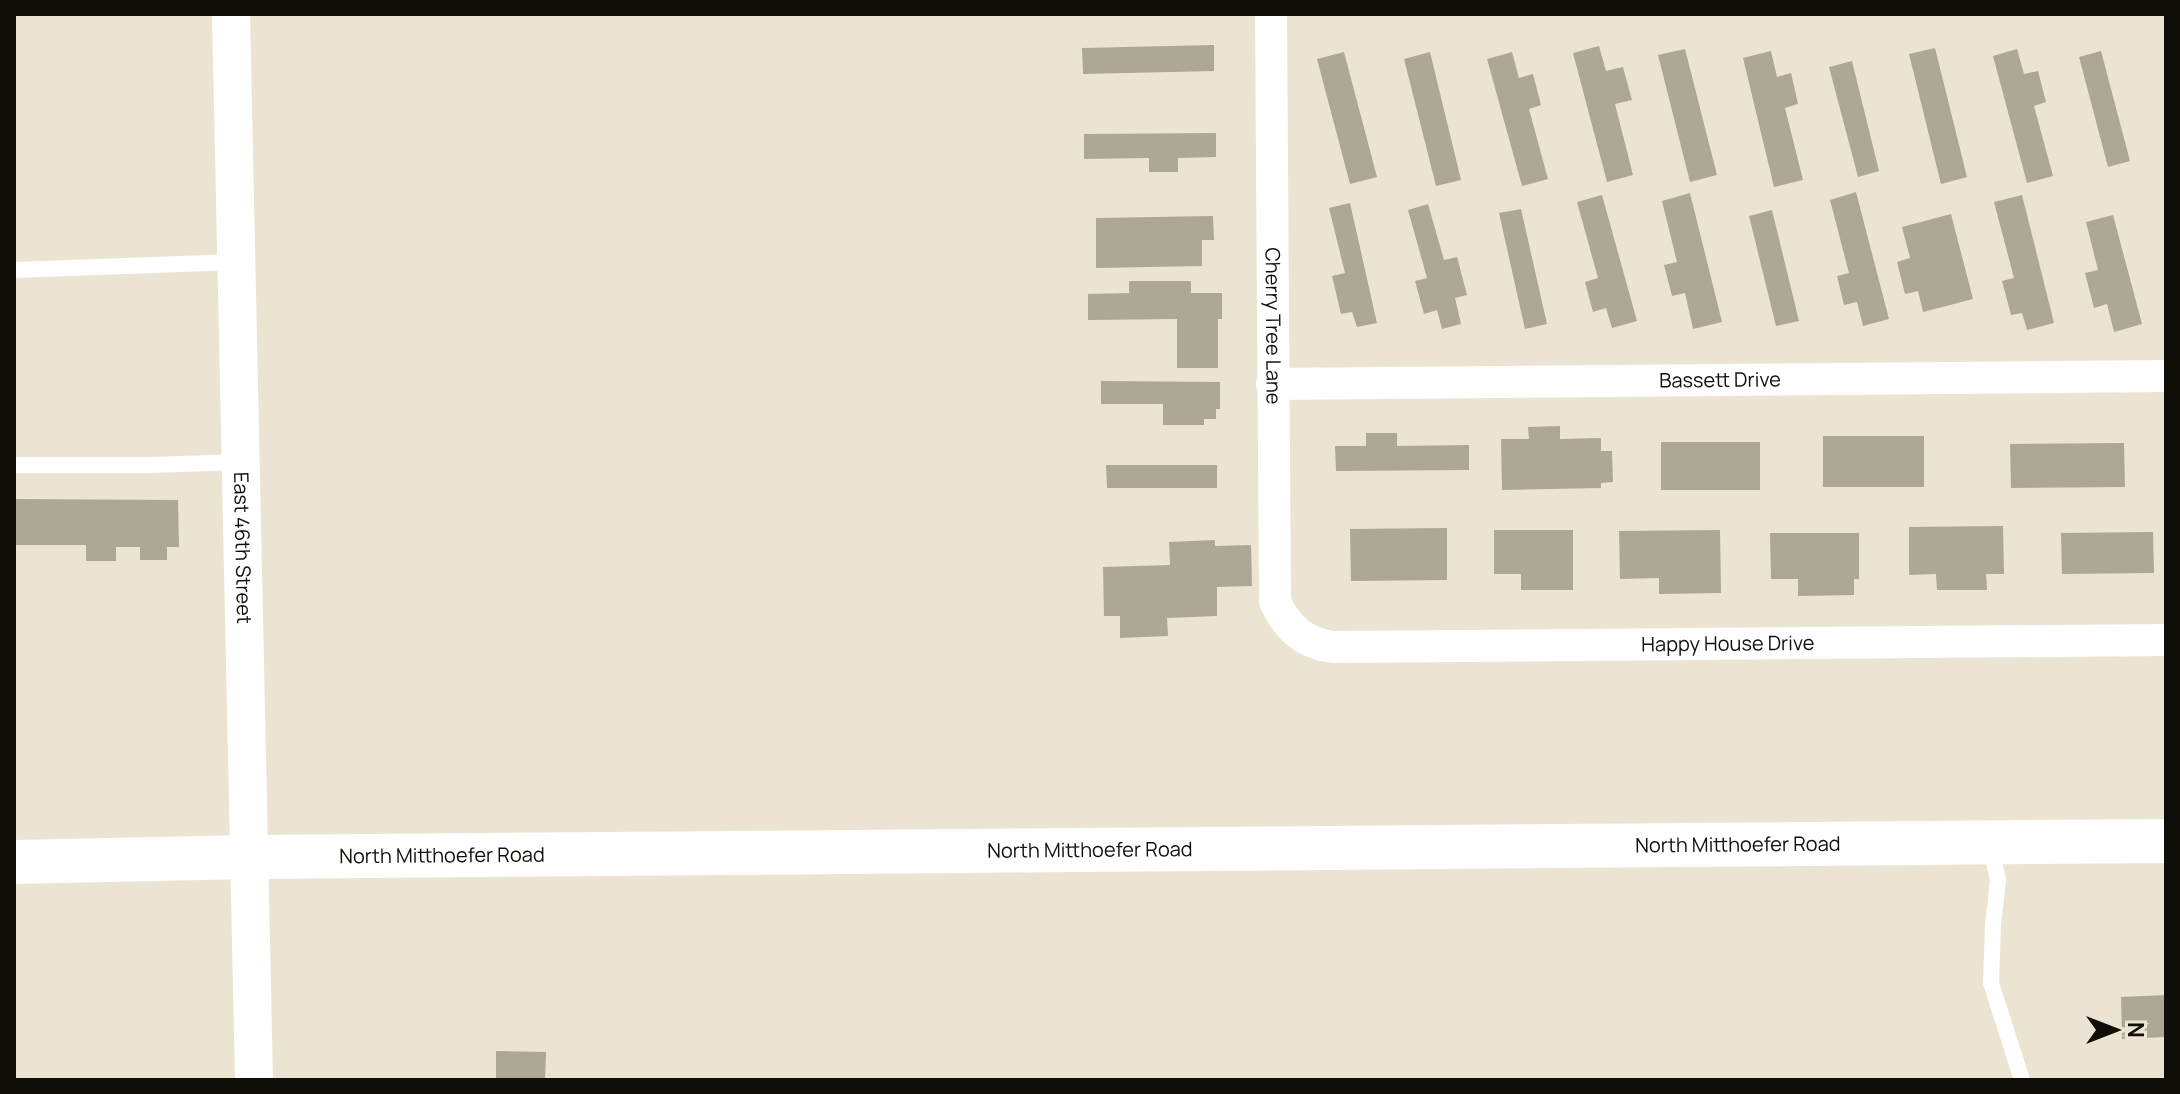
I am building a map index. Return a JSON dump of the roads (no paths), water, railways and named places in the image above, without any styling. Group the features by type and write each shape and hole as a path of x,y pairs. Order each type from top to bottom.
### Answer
{"main road":[{"name":"North Mitthoefer Road","path":"14,862 250,857 2166,841"}],"street":[{"name":"East 46th Street","path":"231,14 254,1080"},
{"name":"Cherry Tree Lane","path":"1271,14 1275,602 1295,633"},
{"name":"Bassett Drive","path":"1272,384 2166,376"},
{"name":"Happy House Drive","path":"1295,633 1306,641 1333,647 2166,640"}],"lane":[{"path":"14,270 237,262"},
{"path":"14,465 241,462"},
{"path":"1990,843 1998,880 1991,983 2022,1080"}]}
